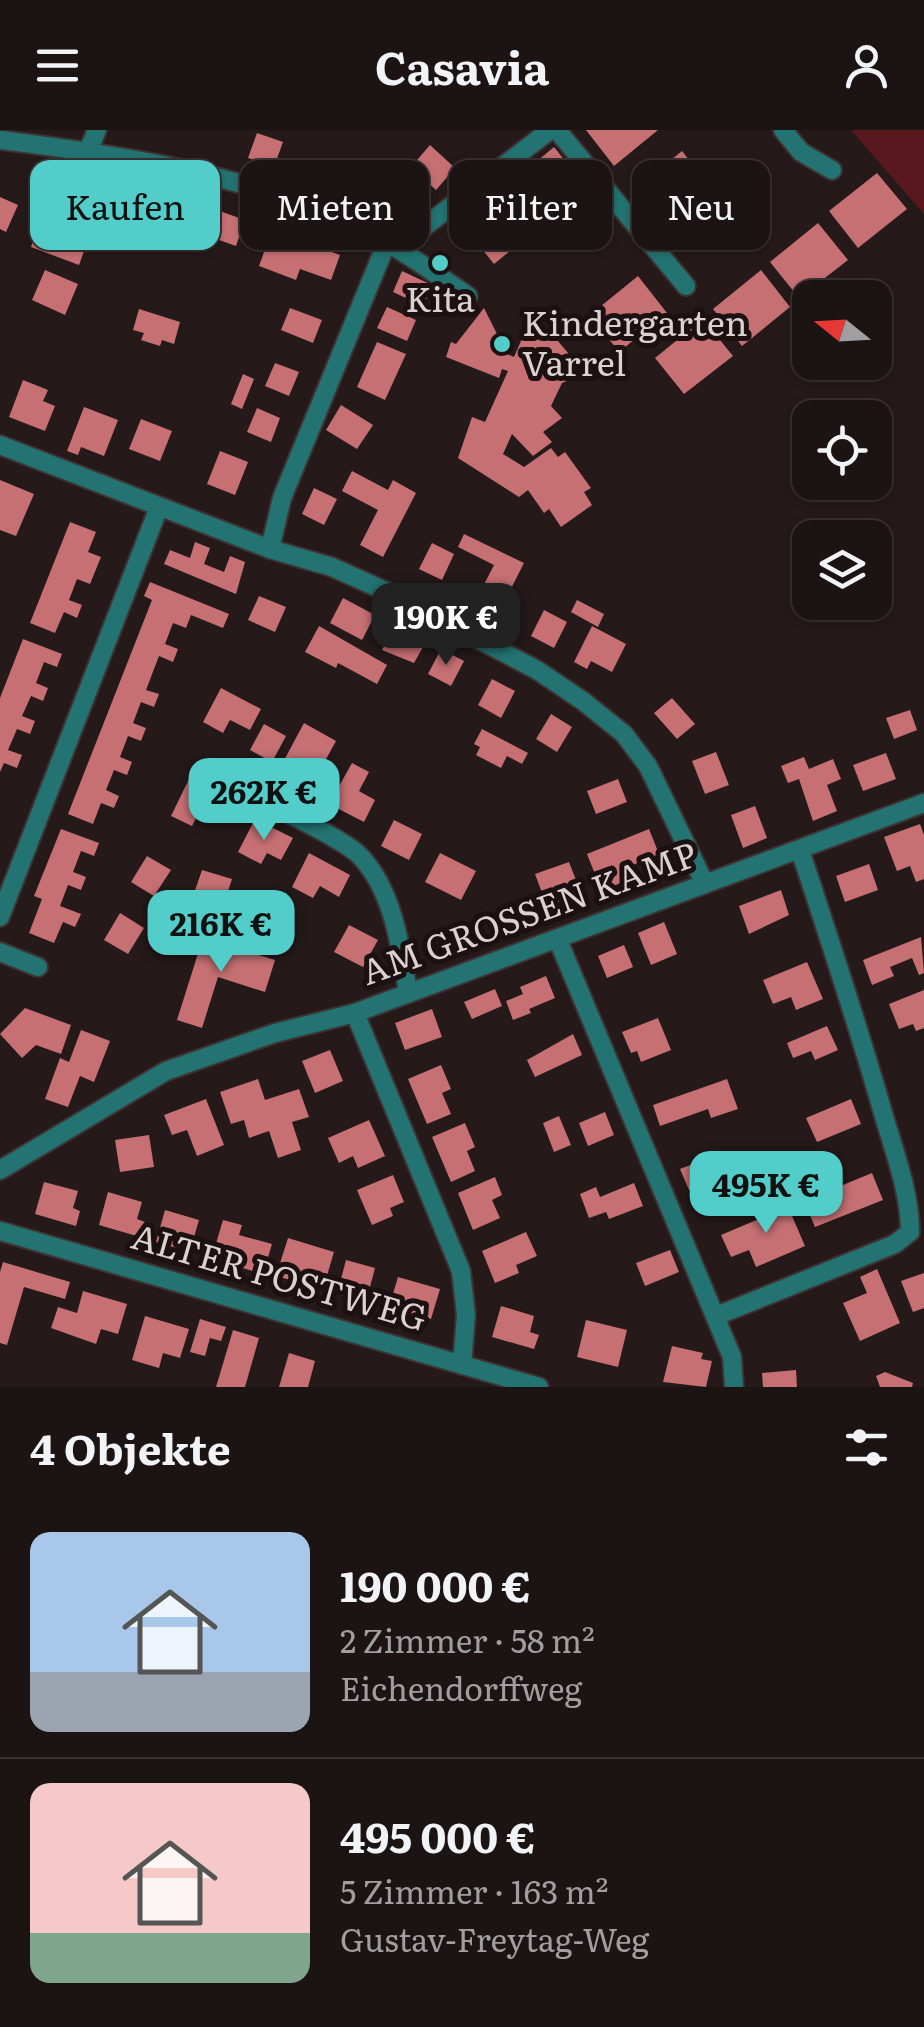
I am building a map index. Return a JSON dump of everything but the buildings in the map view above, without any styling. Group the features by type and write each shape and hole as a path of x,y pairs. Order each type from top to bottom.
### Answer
{"street":[{"path":"88,151 97,130"},
{"path":"429,219 554,130 686,286"},
{"path":"783,130 801,152 832,170"},
{"path":"0,140 88,151 240,186"},
{"path":"270,549 282,498 390,250"},
{"path":"399,250 468,296"},
{"path":"0,444 270,549 332,567 538,670 624,734 648,766 704,884"},
{"path":"0,917 158,507"},
{"path":"256,797 358,853 388,906 408,994"},
{"name":"AM GROSSEN KAMP","path":"0,1170 166,1071 275,1033 355,1013 924,804"},
{"path":"716,1316 895,1244 910,1232 897,1159 800,850"},
{"path":"558,940 716,1316 732,1357 734,1387"},
{"path":"0,952 38,967"},
{"path":"355,1013 461,1271 466,1314 462,1365"},
{"name":"ALTER POSTWEG","path":"0,1231 539,1387"}],"shaded area":[{"path":"851,130 924,130 924,214"}],"place":[{"name":"Kita","path":"440,263"},
{"name":"Kindergarten Varrel","path":"502,344"}]}
